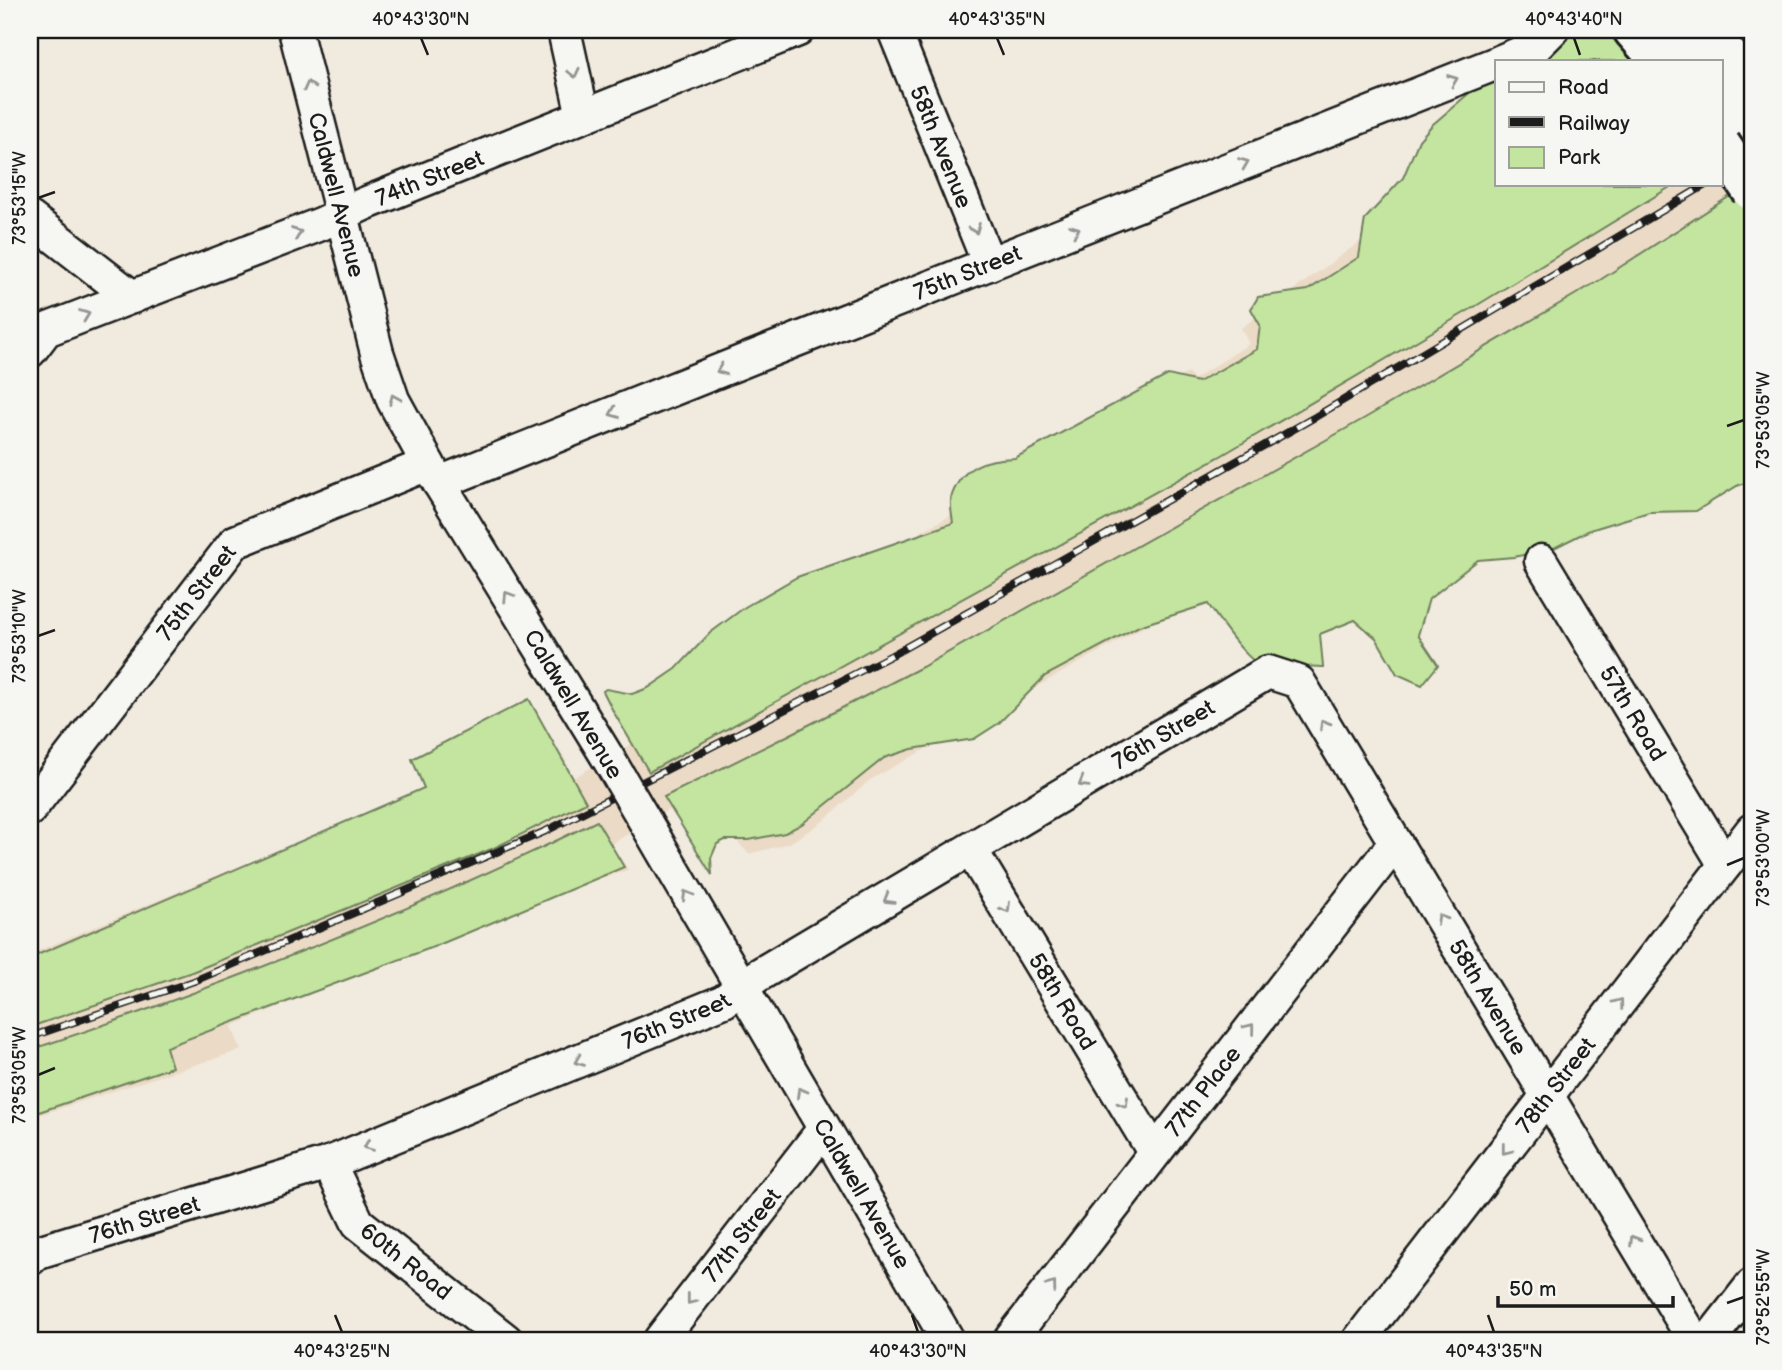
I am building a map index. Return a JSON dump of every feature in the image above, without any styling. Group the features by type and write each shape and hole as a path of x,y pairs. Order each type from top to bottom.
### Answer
{"highway":[{"path":"1674,44 1703,60"},
{"path":"1722,70 1752,87"},
{"path":"1722,91 1752,135"},
{"path":"1722,146 1752,191"}],"street":[{"name":"Caldwell Avenue","path":"295,30 377,354 393,400 434,474 608,758 948,1340"},
{"path":"564,30 583,116"},
{"name":"74th Street","path":"30,351 46,330 798,30"},
{"name":"58th Avenue","path":"894,30 989,264"},
{"name":"75th Street","path":"1507,59 1535,47 1552,30"},
{"name":"75th Street","path":"30,809 235,542 434,474 989,264 1495,64"},
{"path":"30,218 132,297"},
{"name":"57th Road","path":"1541,561 1725,865"},
{"name":"58th Avenue","path":"1268,672 1299,682 1694,1340"},
{"name":"76th Street","path":"30,1259 38,1252 329,1163 724,1002 757,976 1268,672"},
{"name":"78th Street","path":"1359,1340 1752,830"},
{"name":"77th Place","path":"1010,1340 1395,843"},
{"name":"58th Road","path":"971,850 1154,1152"},
{"name":"77th Street","path":"660,1340 823,1130"},
{"name":"60th Road","path":"329,1163 358,1223 506,1340"},
{"path":"1709,1340 1752,1285"}],"shaded area":[{"path":"1700,30 1752,30 1752,341 1206,592 870,780 822,822 790,843 749,854 727,831 670,809 611,844 628,870 529,899 232,1026 241,1050 30,1118 30,954 247,863 478,777 563,755 573,778 633,743 622,726 837,577 1033,471 1033,453 1188,373 1194,379 1249,344 1241,328 1452,175 1495,184 1495,186 1722,186 1720,60"}],"green space":[{"path":"1559,30 1617,30 1642,60 1532,60"},
{"path":"1495,78 1495,186 1672,186 1471,309 1219,457 649,772 603,691 606,689 632,694 648,688 676,669 710,633 745,607 797,577 953,523 952,495 969,470 985,462 1015,458 1168,375 1198,382 1257,349 1260,325 1251,309 1258,297 1308,290 1359,257 1365,219 1403,178 1419,140 1432,125 1475,88"},
{"path":"1738,191 1752,214 1752,480 1696,511 1649,512 1590,530 1554,548 1514,557 1478,560 1429,599 1418,635 1438,665 1422,685 1397,674 1376,638 1355,620 1320,634 1323,667 1306,667 1283,674 1270,672 1249,657 1208,604 1139,626 1045,676 999,723 974,739 912,749 884,758 802,824 785,833 749,840 725,840 717,844 711,858 712,875 664,797 922,667 1365,418 1600,280"},
{"path":"529,699 586,802 494,848 192,972 30,1027 30,958 424,788 412,759"},
{"path":"597,821 624,867 436,946 166,1047 172,1067 30,1115 30,1050 174,1000 317,945 458,886"}],"railway":[{"path":"1722,175 1752,156"},
{"path":"30,1037 194,981 546,831 892,655 1315,417 1704,186"}]}
